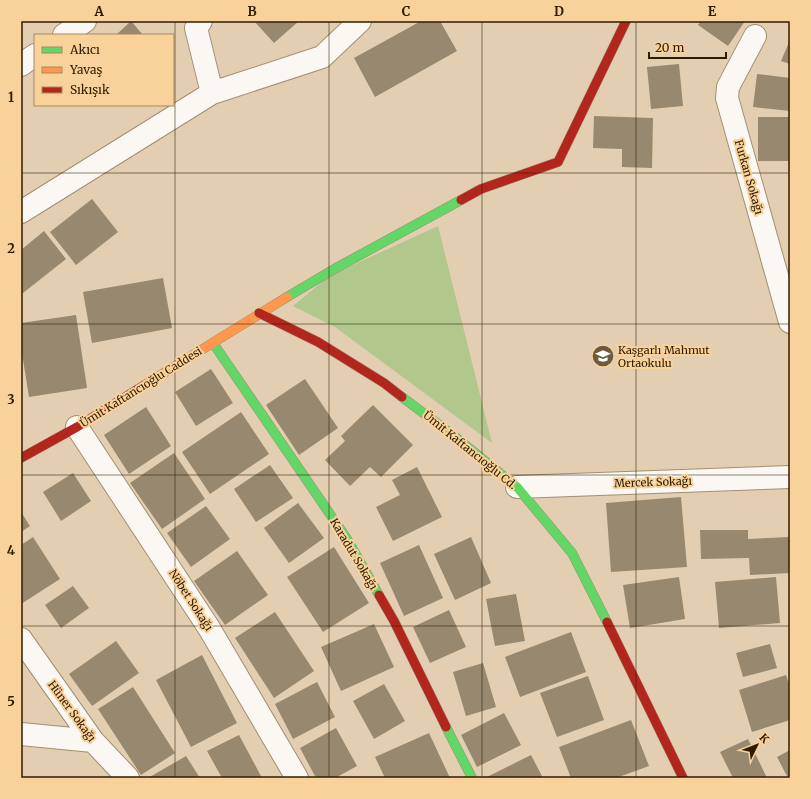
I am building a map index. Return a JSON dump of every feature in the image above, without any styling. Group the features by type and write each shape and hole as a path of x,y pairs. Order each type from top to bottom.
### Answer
{"street":[{"path":"66,34 85,21"},
{"path":"201,21 196,28 212,93"},
{"path":"21,212 212,93 322,57 360,21"},
{"name":"Ümit Kaftancıoğlu Caddesi","path":"21,458 77,427 259,313 336,268 481,189 558,162 626,21"},
{"name":"Furkan Sokağı","path":"755,36 728,87 727,98 790,322"},
{"path":"21,65 34,56"},
{"name":"Ümit Kaftancıoğlu Cd.","path":"259,313 318,342 384,383 454,436 517,487 572,553 683,778"},
{"name":"Karadut Sokağı","path":"213,343 347,539 394,621 472,778"},
{"name":"Nöbet Sokağı","path":"77,427 210,628 297,778"},
{"name":"Mercek Sokağı","path":"517,487 790,477"},
{"name":"Hüner Sokağı","path":"21,639 93,741 128,778"},
{"path":"21,734 93,741"}],"green space":[{"path":"438,226 492,443 335,327 293,306 329,276"}],"building":[{"path":"131,21 142,34 117,34"},
{"path":"254,21 299,21 274,43"},
{"path":"421,21 440,21 457,51 375,97 354,58"},
{"path":"701,21 745,21 728,46 698,25"},
{"path":"790,40 790,64 781,61"},
{"path":"679,64 683,106 651,109 647,67"},
{"path":"757,74 790,78 790,111 753,107"},
{"path":"594,116 653,118 652,168 622,167 622,149 593,148"},
{"path":"758,117 790,117 790,161 758,161"},
{"path":"92,199 118,232 76,265 50,232"},
{"path":"44,231 66,259 23,293 21,290 21,250"},
{"path":"163,278 172,328 92,343 83,292"},
{"path":"76,315 87,388 29,397 21,347 21,323"},
{"path":"211,369 233,403 196,426 175,392"},
{"path":"305,379 338,428 299,455 266,405"},
{"path":"373,405 413,445 381,477 370,467 350,486 325,460 345,441 341,436"},
{"path":"146,407 171,446 129,474 104,435"},
{"path":"241,412 269,454 210,494 182,452"},
{"path":"174,453 205,499 162,529 130,483"},
{"path":"270,465 293,498 256,522 234,489"},
{"path":"417,467 442,517 393,541 376,507 400,495 392,480"},
{"path":"73,473 91,501 61,521 43,492"},
{"path":"681,497 687,567 611,572 606,503"},
{"path":"298,503 324,538 289,563 264,528"},
{"path":"206,506 230,539 191,567 167,533"},
{"path":"21,512 30,526 21,532"},
{"path":"700,530 748,530 748,539 790,537 790,573 750,575 749,558 701,559"},
{"path":"33,537 60,579 21,604 21,545"},
{"path":"471,537 491,583 455,600 434,554"},
{"path":"419,545 443,598 404,616 380,563"},
{"path":"334,547 369,603 323,632 287,577"},
{"path":"237,551 268,595 225,625 194,581"},
{"path":"679,577 685,619 630,628 623,585"},
{"path":"776,577 780,623 719,628 715,582"},
{"path":"73,586 89,608 61,628 45,605"},
{"path":"516,594 525,641 495,646 486,599"},
{"path":"449,610 466,647 430,663 413,627"},
{"path":"275,612 314,671 274,698 235,638"},
{"path":"374,624 394,667 341,691 321,647"},
{"path":"571,632 586,672 520,697 505,657"},
{"path":"116,641 139,673 92,706 69,674"},
{"path":"770,644 777,668 743,677 736,653"},
{"path":"202,655 237,723 191,747 156,680"},
{"path":"483,663 496,707 466,716 453,672"},
{"path":"786,675 790,687 790,720 752,732 739,690"},
{"path":"588,676 604,720 557,737 540,693"},
{"path":"317,682 335,717 293,739 275,704"},
{"path":"384,684 405,721 374,739 353,701"},
{"path":"133,687 175,753 141,775 98,709"},
{"path":"504,713 521,745 477,767 461,735"},
{"path":"631,720 649,766 616,778 571,778 559,747"},
{"path":"336,728 357,766 335,778 316,778 300,748"},
{"path":"429,733 450,778 385,778 375,757"},
{"path":"239,735 262,778 222,778 207,751"},
{"path":"748,739 767,778 733,778 720,752"},
{"path":"790,750 790,778 788,778 777,757"},
{"path":"531,755 543,778 485,778"},
{"path":"186,756 200,778 148,778"}],"traffic: fast":[{"path":"287,297 336,268 461,200"},
{"path":"213,343 347,539 379,595"},
{"path":"402,397 454,436 517,487 572,553 607,622"},
{"path":"446,727 472,778"}],"traffic: slow":[{"path":"143,386 287,297"}],"traffic: jam":[{"path":"461,200 481,189 558,162 626,21"},
{"path":"259,313 318,342 384,383 402,397"},
{"path":"21,458 77,427 143,386"},
{"path":"379,595 394,621 446,727"},
{"path":"607,622 683,778"}],"place":[{"name":"Kaşgarlı Mahmut Ortaokulu","path":"603,356"}]}
